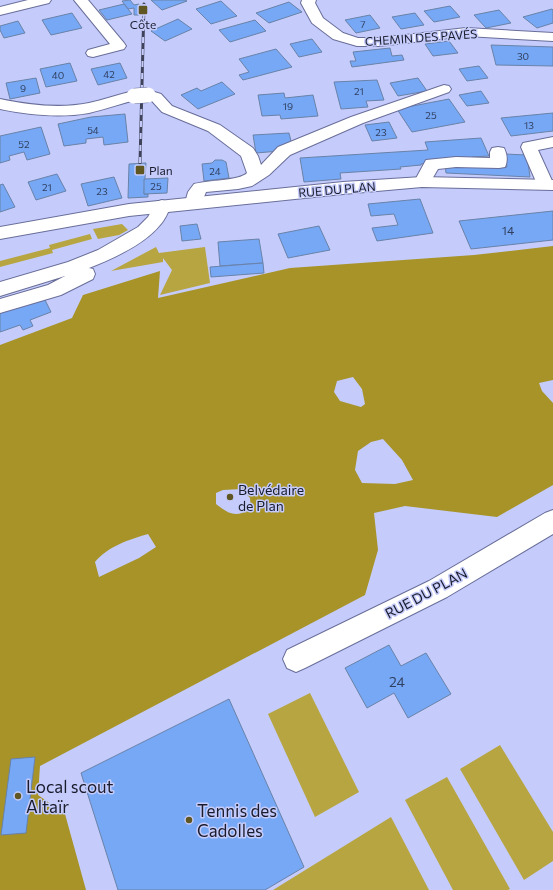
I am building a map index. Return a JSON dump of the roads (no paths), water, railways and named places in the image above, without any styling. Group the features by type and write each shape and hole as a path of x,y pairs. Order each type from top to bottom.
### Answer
{"street":[{"path":"0,11 44,0"},
{"path":"81,0 119,46 93,52"},
{"name":"CHEMIN DES PAVÉS","path":"309,0 308,3 317,20 338,36 357,42 379,42 466,32 553,36"},
{"path":"194,202 200,188 243,182 266,171 278,155 284,151 357,120 444,89"},
{"path":"0,104 35,110 80,109 141,95 156,97 167,109 214,128 247,152 256,172 254,177"},
{"path":"549,184 529,147 553,142"},
{"path":"422,182 432,164 456,162 499,163 498,152"},
{"name":"RUE DU PLAN","path":"0,233 122,211 194,202 343,188 422,182 549,184"},
{"path":"0,289 74,267 104,255 144,231 156,220 162,206"},
{"path":"0,306 54,290 106,262 104,255"},
{"name":"RUE DU PLAN","path":"296,659 438,589 553,521"}],"railway":[{"path":"140,163 144,4"}],"place":[{"name":"Côte","path":"143,10"},
{"name":"Plan","path":"140,170"},
{"name":"Belvédaire de Plan","path":"230,497"},
{"name":"Local scout Altaïr","path":"18,796"},
{"name":"Tennis des Cadolles","path":"189,820"}]}
